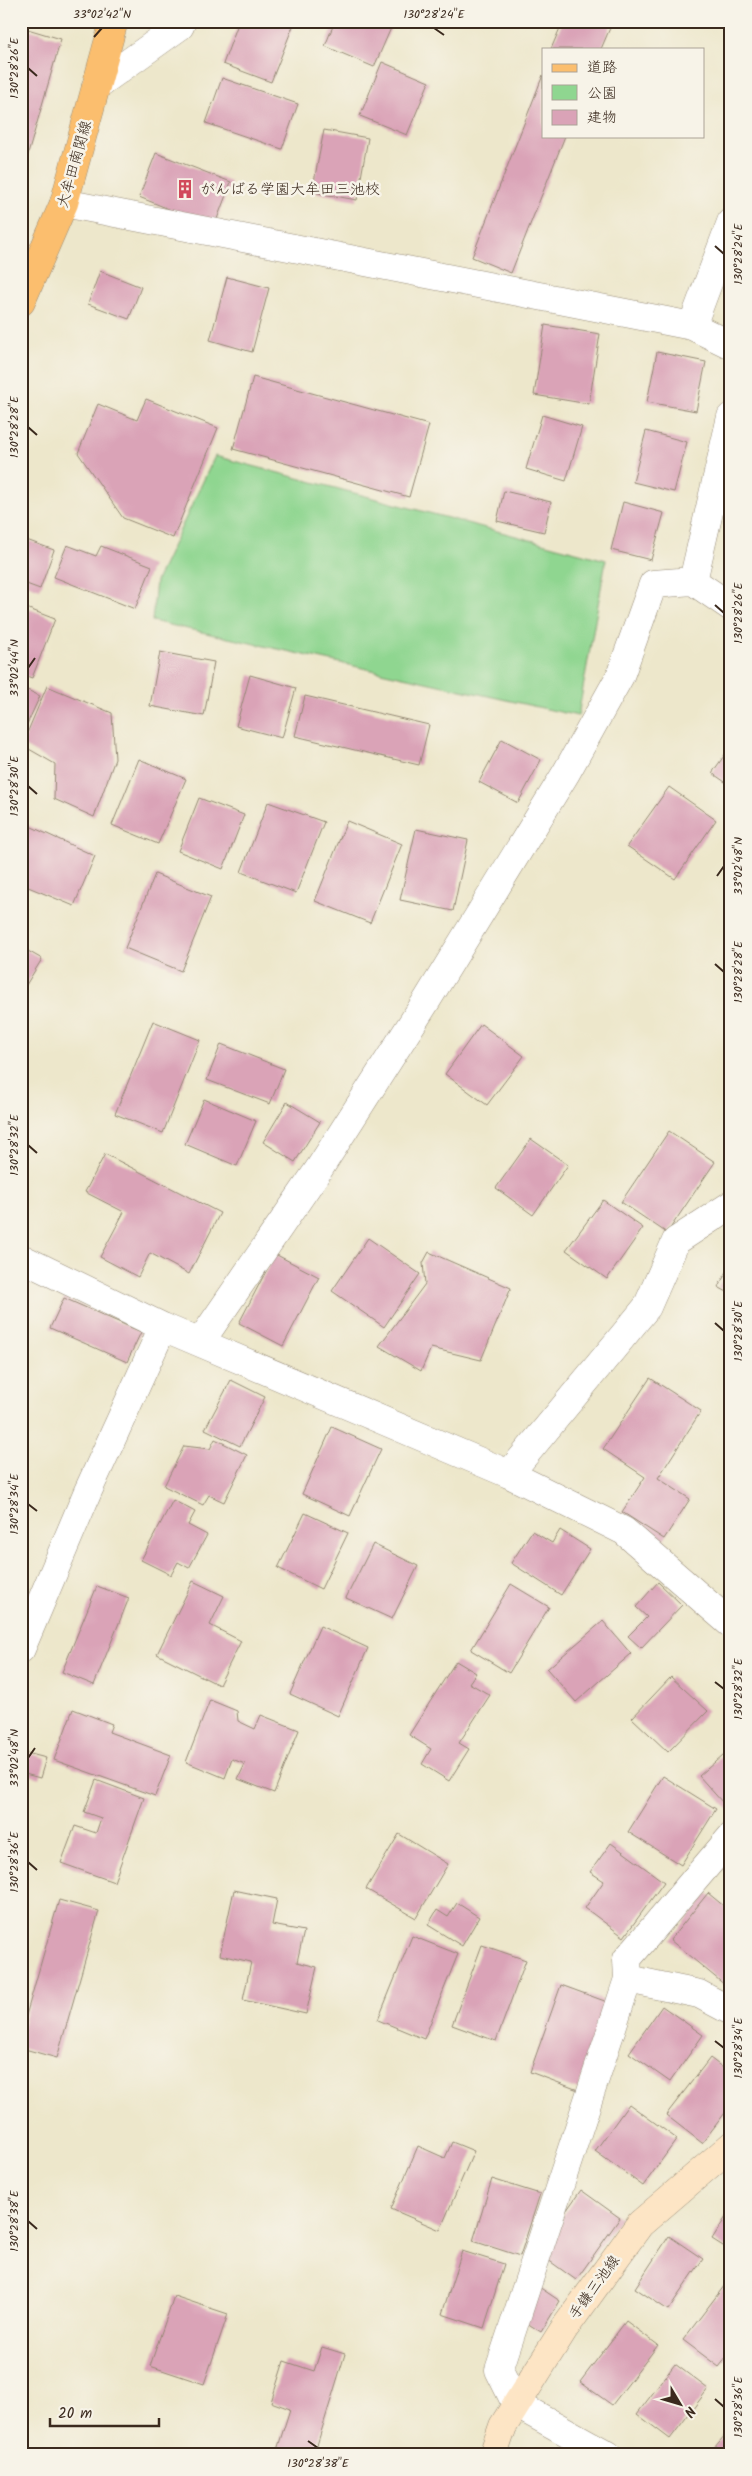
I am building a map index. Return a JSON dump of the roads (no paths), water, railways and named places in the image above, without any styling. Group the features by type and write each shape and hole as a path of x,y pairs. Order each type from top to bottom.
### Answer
{"main road":[{"name":"大牟田南関線","path":"21,302 64,204 114,21"},
{"name":"手鎌三池線","path":"492,2455 503,2426 564,2329 640,2224 731,2146"}],"street":[{"path":"96,86 180,26 182,21"},
{"path":"64,204 692,326 731,345"},
{"path":"692,326 731,222"},
{"path":"693,581 731,417"},
{"path":"201,1341 319,1169 427,1000 566,773 620,676 653,584 693,581 731,607"},
{"path":"509,1474 647,1307 676,1241 731,1205"},
{"path":"21,1258 163,1327 201,1341 509,1474 624,1531 731,1624"},
{"path":"21,1649 88,1491 163,1327"},
{"path":"608,2455 516,2404 499,2370 628,1979 627,1959 731,1837"},
{"path":"628,1979 698,1994 731,2011"}],"place":[{"name":"がんばる学園大牟田三池校","path":"185,189"}]}
